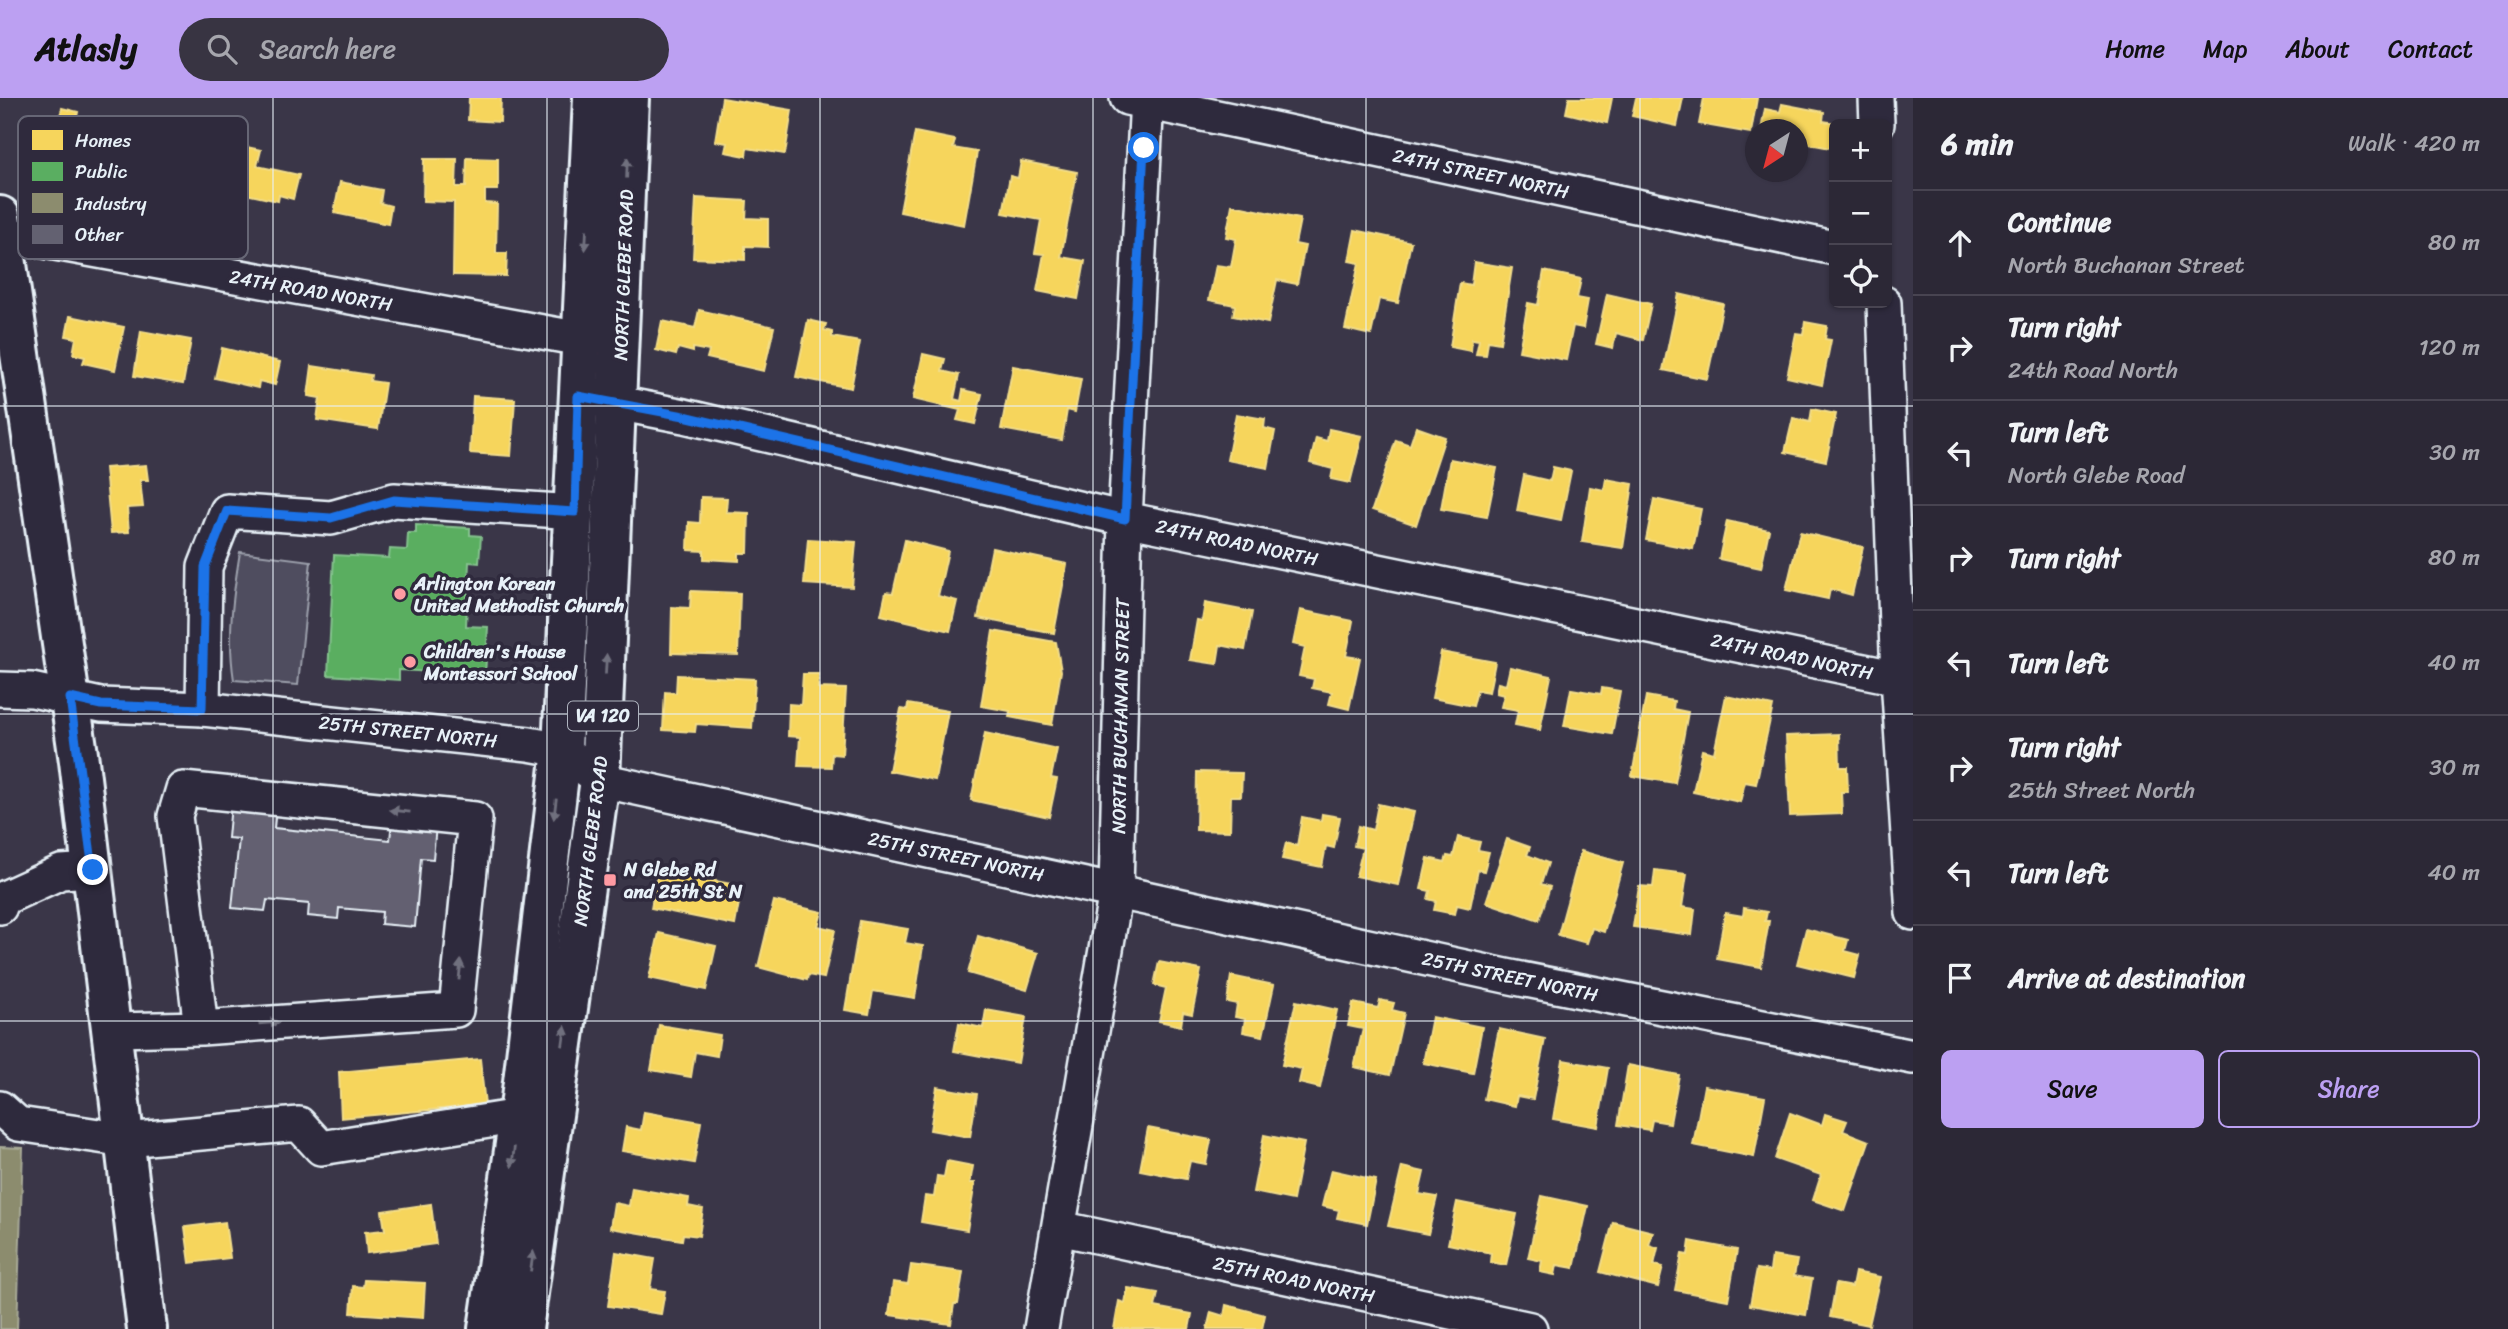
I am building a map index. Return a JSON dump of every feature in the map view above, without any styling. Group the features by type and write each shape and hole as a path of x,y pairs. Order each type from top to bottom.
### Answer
{"main road":[{"name":"NORTH GLEBE ROAD","path":"488,1329 519,1116 562,750 593,98"},
{"name":"NORTH GLEBE ROAD","path":"523,1329 600,780 629,98"},
{"path":"1,228 93,870 148,1329"}],"street":[{"path":"1877,98 1877,119"},
{"name":"24TH STREET NORTH","path":"1140,99 1829,247"},
{"name":"NORTH BUCHANAN STREET","path":"1041,1329 1116,891 1125,519 1140,99"},
{"name":"24TH ROAD NORTH","path":"163,259 581,339"},
{"path":"1884,308 1898,678 1913,913"},
{"name":"24TH ROAD NORTH","path":"578,396 1125,519 1898,678"},
{"path":"202,709 205,567 227,511 331,518 394,500 575,512"},
{"name":"25TH STREET NORTH","path":"0,689 32,690 101,705 202,709 562,750 600,780 1506,976 1913,1057"},
{"path":"114,1030 201,1028 456,1010 475,819 183,789 175,816 201,1028"},
{"path":"0,906 2,899 61,872 93,870"},
{"path":"0,1108 18,1124 126,1140 299,1124 321,1148 519,1116"},
{"name":"25TH ROAD NORTH","path":"1059,1228 1530,1329"}],"shaded area":[{"path":"240,552 311,561 298,685 234,680 231,632"}],"building: Homes":[{"path":"469,98 501,98 500,122 468,120"},
{"path":"722,98 792,110 785,154 747,148 746,156 725,152 727,143 715,141"},
{"path":"1569,98 1612,98 1607,123 1566,113"},
{"path":"1636,98 1683,98 1677,126 1632,116"},
{"path":"1704,98 1757,98 1753,119 1745,119 1745,132 1699,124"},
{"path":"1782,104 1824,112 1823,121 1829,122 1829,148 1808,144 1808,119 1763,119 1765,109 1780,112"},
{"path":"62,108 78,112 77,116 60,116"},
{"path":"915,132 955,140 953,148 977,152 964,225 900,212"},
{"path":"248,147 261,150 257,166 299,175 293,199 279,195 278,201 248,194"},
{"path":"467,158 498,159 498,190 485,190 485,203 497,204 496,253 507,253 506,276 453,275 454,202 423,201 424,159 457,159 456,187 466,187"},
{"path":"1021,161 1077,172 1061,257 1085,261 1078,299 1037,291 1044,254 1035,253 1041,220 1003,213 1010,176 1018,178"},
{"path":"340,182 382,190 380,203 391,206 388,224 334,213"},
{"path":"696,198 747,201 746,218 768,219 768,247 745,246 745,260 693,258"},
{"path":"1232,205 1300,219 1295,244 1305,246 1297,284 1277,280 1268,323 1233,316 1235,305 1209,300 1216,265 1231,267 1236,239 1226,237"},
{"path":"1355,230 1411,242 1398,303 1379,299 1371,335 1345,329 1359,263 1349,261"},
{"path":"1474,262 1512,268 1500,343 1488,341 1486,355 1476,354 1479,340 1472,339 1471,351 1450,347 1460,283 1471,285"},
{"path":"1544,271 1581,279 1577,298 1588,300 1583,328 1573,326 1566,360 1519,351 1528,303 1538,305"},
{"path":"1607,294 1651,304 1643,340 1616,333 1613,348 1596,344"},
{"path":"1679,294 1723,304 1707,379 1663,370"},
{"path":"699,310 774,327 764,371 707,358 709,351 693,348 693,352 678,348 676,355 656,350 662,321 695,328"},
{"path":"70,316 124,327 115,370 83,363 85,357 73,354 76,338 66,336"},
{"path":"808,320 826,324 824,330 832,332 832,337 860,342 851,388 796,377"},
{"path":"1805,322 1827,326 1825,339 1831,340 1822,385 1787,377 1796,333 1803,334"},
{"path":"141,331 191,340 183,384 134,376"},
{"path":"222,348 280,362 275,385 259,381 258,388 215,378"},
{"path":"923,354 945,359 942,371 959,375 954,399 961,401 963,390 982,394 975,424 957,420 960,410 913,399"},
{"path":"312,366 371,375 370,381 385,383 378,429 317,420 320,398 308,396"},
{"path":"1013,366 1081,379 1075,412 1067,410 1062,440 1001,429"},
{"path":"473,396 515,399 511,456 470,453"},
{"path":"1812,409 1836,414 1826,461 1785,452 1793,418 1810,422"},
{"path":"1236,414 1265,419 1264,428 1275,431 1268,468 1227,460"},
{"path":"1416,427 1445,437 1416,525 1372,510 1396,440 1410,445"},
{"path":"1329,429 1362,436 1350,483 1331,479 1333,469 1310,463 1316,438 1327,441"},
{"path":"1450,459 1497,468 1487,517 1441,509"},
{"path":"146,465 148,480 140,480 143,507 127,508 129,532 111,533 105,468"},
{"path":"1553,467 1571,471 1561,520 1517,511 1524,475 1550,481"},
{"path":"1606,479 1633,484 1623,548 1582,542 1590,487 1604,490"},
{"path":"701,497 727,498 726,512 749,513 748,553 739,553 739,561 704,559 704,551 688,550 689,522 700,523"},
{"path":"1654,499 1701,509 1693,549 1646,540"},
{"path":"1727,521 1769,530 1761,568 1719,559"},
{"path":"1800,532 1863,547 1852,595 1830,589 1828,599 1786,590"},
{"path":"808,539 856,542 852,587 804,584"},
{"path":"905,540 948,551 938,596 957,601 950,631 881,615 886,592 893,593"},
{"path":"992,548 1067,564 1054,633 978,618"},
{"path":"691,591 740,593 738,655 671,653 672,607 690,608"},
{"path":"1205,603 1252,612 1245,650 1220,645 1217,664 1190,660 1197,620 1202,621"},
{"path":"1300,610 1353,621 1346,656 1360,658 1349,709 1329,704 1332,692 1312,688 1314,679 1299,676 1305,647 1293,644"},
{"path":"993,631 1056,642 1061,671 1052,725 1009,717 1010,711 981,706"},
{"path":"1441,652 1495,662 1489,692 1477,690 1473,706 1432,698"},
{"path":"1510,667 1551,676 1540,730 1515,725 1518,710 1501,707 1504,695 1496,693 1498,683 1506,685"},
{"path":"803,674 819,674 818,688 846,689 842,755 832,754 831,767 798,766 800,737 788,736 789,704 801,705"},
{"path":"677,675 755,679 752,728 696,724 695,732 663,730 665,692 676,693"},
{"path":"1602,688 1620,691 1612,734 1564,726 1571,689 1601,694"},
{"path":"1646,696 1674,701 1673,709 1688,712 1675,783 1632,776"},
{"path":"1726,696 1773,706 1756,784 1745,782 1740,802 1693,792 1702,750 1714,753"},
{"path":"908,704 948,711 935,780 889,771 901,709 907,710"},
{"path":"985,733 1057,749 1051,778 1057,779 1049,817 971,800"},
{"path":"1839,734 1840,767 1847,767 1848,792 1841,792 1842,814 1790,816 1786,736"},
{"path":"1197,772 1242,773 1241,796 1231,796 1230,831 1196,830"},
{"path":"1378,804 1414,812 1398,885 1356,876 1363,848 1354,846 1358,826 1373,830"},
{"path":"1322,814 1340,817 1334,848 1326,846 1322,867 1282,859 1286,843 1297,846 1302,817 1321,821"},
{"path":"1458,837 1480,842 1478,850 1489,852 1484,871 1478,870 1470,908 1457,905 1455,914 1434,910 1436,901 1428,899 1430,891 1421,889 1428,858 1445,862 1447,856 1453,857"},
{"path":"1507,839 1530,847 1527,855 1548,863 1541,884 1550,887 1539,920 1486,902"},
{"path":"1581,851 1623,863 1604,932 1592,928 1587,943 1558,935"},
{"path":"658,870 742,886 735,925 651,908"},
{"path":"1655,870 1687,874 1682,907 1695,909 1692,935 1633,927 1639,886 1653,887"},
{"path":"774,901 822,912 818,926 835,930 824,978 808,975 807,980 758,967"},
{"path":"1744,908 1767,912 1765,921 1769,921 1761,967 1717,959 1725,913 1743,916"},
{"path":"860,921 908,929 905,943 923,946 915,998 873,991 869,1014 845,1010"},
{"path":"1806,929 1848,940 1845,951 1860,955 1854,978 1797,964"},
{"path":"659,933 716,946 706,990 649,978"},
{"path":"978,936 1038,953 1027,990 968,973"},
{"path":"1159,962 1201,970 1192,1014 1183,1012 1181,1026 1159,1021 1166,988 1154,985"},
{"path":"1231,976 1274,985 1263,1036 1243,1032 1245,1019 1235,1017 1237,1004 1227,1002"},
{"path":"1380,1000 1394,1003 1392,1010 1404,1013 1390,1075 1354,1067 1363,1029 1348,1026 1353,1003 1378,1008"},
{"path":"1296,1001 1337,1010 1320,1088 1299,1083 1302,1069 1282,1065"},
{"path":"986,1010 1026,1017 1018,1063 954,1051 959,1023 983,1028"},
{"path":"1432,1017 1482,1027 1473,1073 1423,1063"},
{"path":"659,1025 720,1035 717,1056 695,1052 691,1077 651,1070"},
{"path":"1499,1029 1545,1039 1533,1099 1517,1096 1515,1106 1484,1099"},
{"path":"480,1059 485,1105 341,1118 339,1072"},
{"path":"1563,1060 1608,1068 1598,1127 1553,1119"},
{"path":"1628,1065 1679,1075 1670,1123 1652,1120 1650,1130 1618,1125"},
{"path":"1704,1086 1765,1097 1754,1157 1693,1145"},
{"path":"937,1087 977,1094 970,1137 930,1130"},
{"path":"644,1112 701,1122 694,1163 622,1151 626,1127 641,1130"},
{"path":"1790,1113 1822,1125 1825,1114 1847,1121 1843,1131 1869,1141 1845,1211 1813,1200 1821,1175 1775,1159"},
{"path":"1148,1128 1211,1140 1206,1164 1190,1161 1186,1179 1140,1170"},
{"path":"1264,1135 1304,1143 1293,1200 1253,1192"},
{"path":"947,1161 973,1166 970,1183 975,1183 967,1230 921,1222 925,1196 934,1197 937,1176 944,1177"},
{"path":"1402,1167 1424,1172 1419,1194 1437,1197 1428,1234 1388,1226"},
{"path":"1331,1170 1376,1180 1367,1224 1337,1218 1339,1210 1322,1206"},
{"path":"632,1188 689,1198 688,1206 703,1209 699,1236 683,1234 682,1240 610,1228 614,1203 629,1206"},
{"path":"1542,1196 1588,1206 1574,1268 1557,1265 1555,1275 1540,1272 1542,1261 1528,1258"},
{"path":"1457,1202 1517,1214 1506,1265 1490,1262 1491,1253 1448,1244"},
{"path":"431,1204 436,1244 367,1253 365,1232 385,1230 382,1211"},
{"path":"225,1222 230,1258 190,1263 185,1227"},
{"path":"1613,1222 1653,1232 1649,1245 1658,1248 1654,1265 1663,1267 1658,1287 1600,1272"},
{"path":"1690,1241 1737,1250 1728,1300 1675,1290 1682,1254 1688,1255"},
{"path":"616,1252 655,1259 650,1289 665,1291 661,1314 608,1306"},
{"path":"1772,1256 1797,1260 1794,1276 1812,1279 1806,1315 1750,1305 1757,1269 1770,1271"},
{"path":"911,1265 963,1272 958,1304 954,1304 951,1324 889,1315 893,1282 908,1284"},
{"path":"1855,1272 1880,1277 1869,1325 1830,1317 1836,1284 1852,1287"},
{"path":"364,1280 425,1283 423,1318 351,1313 353,1286 363,1287"},
{"path":"1128,1288 1158,1293 1155,1307 1192,1314 1189,1329 1114,1329 1119,1301 1125,1303"},
{"path":"1226,1305 1265,1315 1262,1329 1207,1329 1211,1312 1224,1316"}],"building: Public":[{"name":"Arlington Korean United Methodist Church","path":"416,525 470,528 470,535 481,536 479,563 469,562 466,626 488,627 485,675 399,670 399,680 328,675 334,555 389,558 390,549 407,550 408,533 416,533"}],"building: Industry":[{"path":"0,1147 23,1148 17,1329 0,1329"}],"building: Other":[{"path":"231,804 276,808 274,828 390,840 392,821 436,825 433,859 421,858 415,927 381,924 382,912 339,908 338,919 308,916 309,904 267,900 265,911 232,908 239,839 228,838"}],"place":[{"name":"Arlington Korean United Methodist Church","path":"400,594"},
{"name":"Children's House Montessori School","path":"410,662"},
{"name":"N Glebe Rd and 25th St N","path":"610,880"}],"route":[{"path":"93,870 70,698 101,705 202,709 205,567 227,511 331,518 394,500 575,512 578,396 684,416 1125,519 1144,148"}]}
